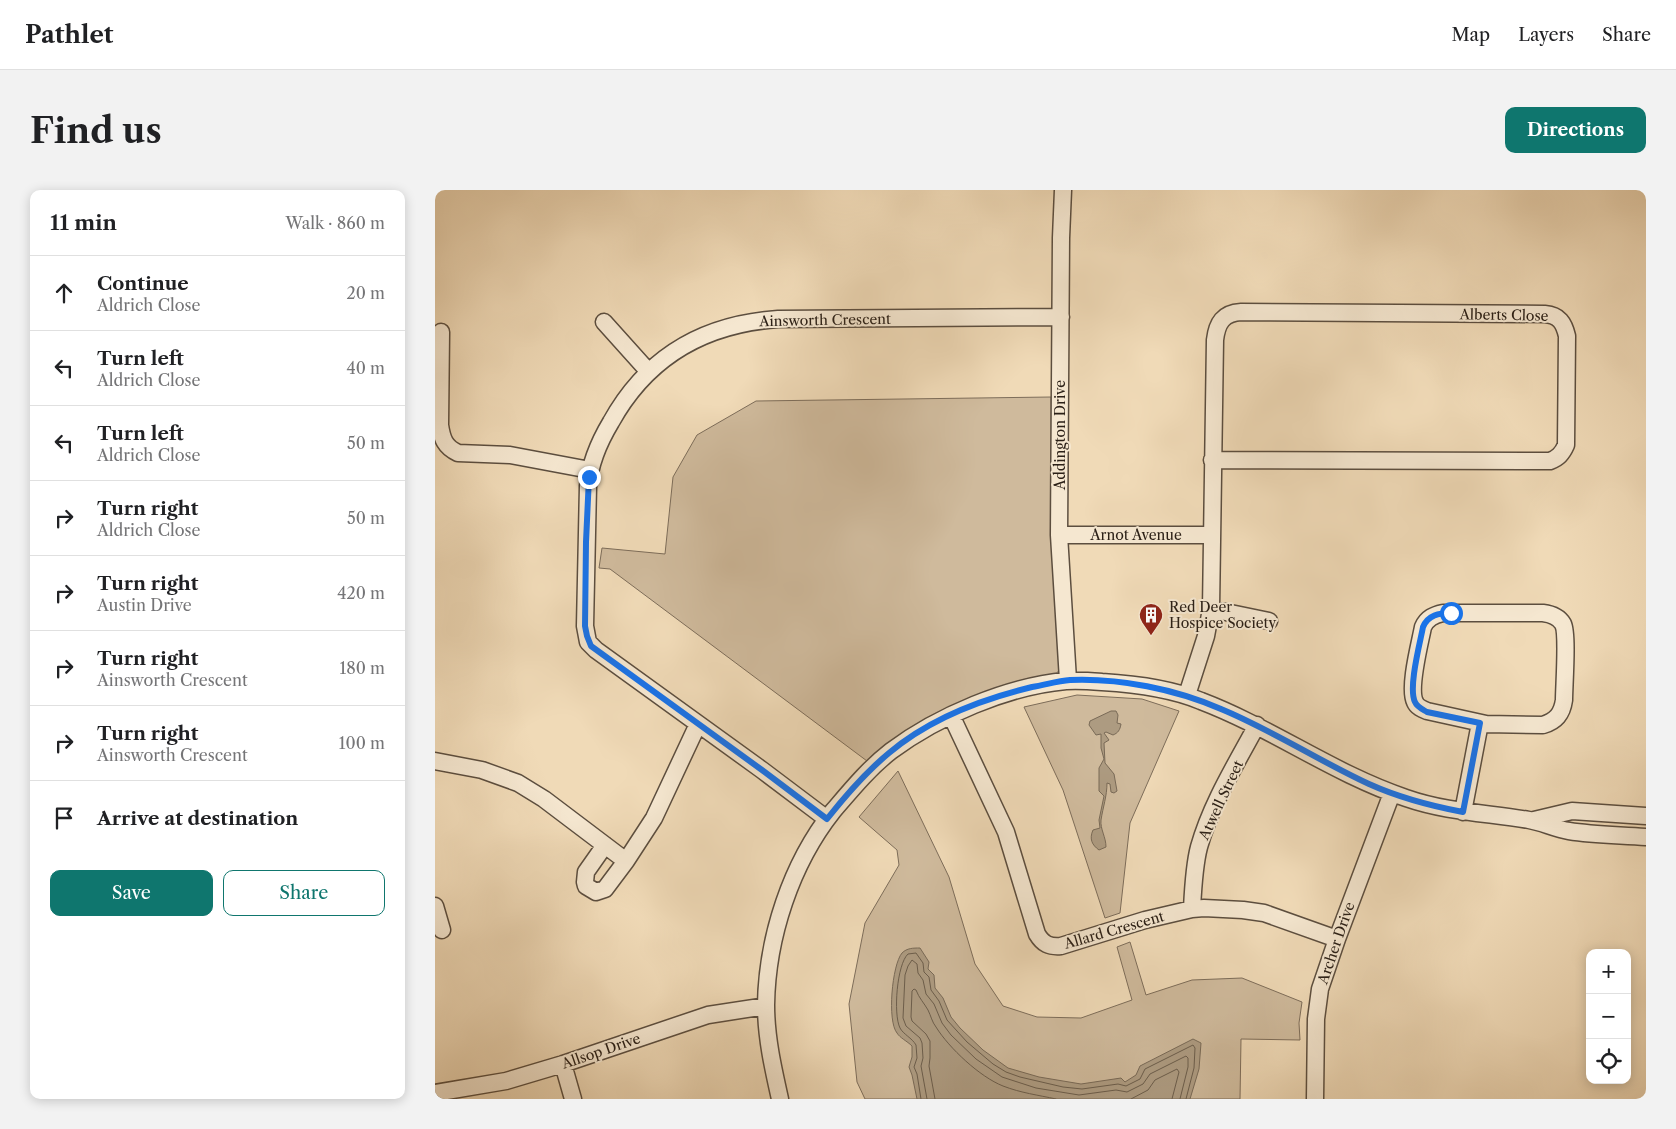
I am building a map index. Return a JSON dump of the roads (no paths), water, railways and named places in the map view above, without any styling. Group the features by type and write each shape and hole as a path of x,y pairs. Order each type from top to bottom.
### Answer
{"street":[{"name":"Addington Drive","path":"1063,190 1061,214 1059,534 1068,680"},
{"name":"Alberts Close","path":"1187,695 1202,649 1211,609 1213,460 1215,340 1218,324 1227,315 1241,312 1545,314 1555,316 1566,329 1566,445 1563,452 1550,462 1213,460"},
{"name":"Ainsworth Crescent","path":"827,819 596,650 589,642 585,626 586,542 590,470 600,442 615,413 631,390 648,372 673,352 696,338 720,329 748,322 777,319 1061,317"},
{"path":"604,322 648,372"},
{"path":"441,332 440,425 441,436 451,450 458,453 510,455 590,470"},
{"name":"Arnot Avenue","path":"1059,534 1212,534"},
{"path":"1211,609 1269,621"},
{"path":"1451,613 1543,613 1555,616 1563,625 1565,631 1564,700 1560,715 1543,725 1494,725 1480,723 1427,712 1419,708 1415,702 1412,691 1413,683 1425,622 1435,615 1451,613"},
{"path":"780,1099 769,1043 766,1006 768,978 774,936 786,899 813,840 851,789 890,752 920,732 951,715 999,696 1068,680 1131,684 1187,695 1257,725 1370,784 1419,802 1463,812 1531,820 1568,831 1646,837"},
{"name":"Allard Crescent","path":"951,715 1006,832 1037,934 1041,940 1053,947 1145,920 1192,909 1225,908 1264,913 1337,939"},
{"path":"1463,812 1480,723"},
{"path":"605,845 586,872 585,882 589,889 596,892 605,889 654,818 698,724"},
{"name":"Atwell Street","path":"1192,909 1199,848 1205,830 1223,790 1257,725"},
{"path":"435,761 482,770 518,783 544,799 626,861"},
{"name":"Archer Drive","path":"1315,1099 1317,1003 1337,939 1392,793"},
{"path":"1531,820 1572,811 1646,816"},
{"path":"435,906 442,930"},
{"name":"Allsop Drive","path":"435,1093 506,1081 563,1064 708,1014 766,1006"},
{"path":"563,1064 573,1099"}],"water":[{"path":"1111,711 1116,711 1118,715 1117,723 1121,724 1119,731 1115,734 1104,733 1109,740 1104,743 1105,763 1114,774 1117,791 1111,792 1110,784 1107,783 1101,823 1106,847 1099,850 1093,844 1091,836 1093,830 1100,828 1099,820 1104,796 1099,791 1099,768 1104,759 1101,748 1101,734 1096,735 1089,725 1090,721"},
{"path":"913,948 920,948 929,962 928,969 934,975 935,988 943,998 951,1017 983,1050 1008,1068 1039,1077 1081,1084 1121,1078 1125,1082 1136,1075 1140,1066 1193,1039 1201,1043 1199,1069 1190,1099 917,1099 909,1067 912,1057 912,1046 897,1033 894,1027 892,993 893,980 902,953"}],"place":[{"name":"Red Deer Hospice Society","path":"1151,636"}]}
